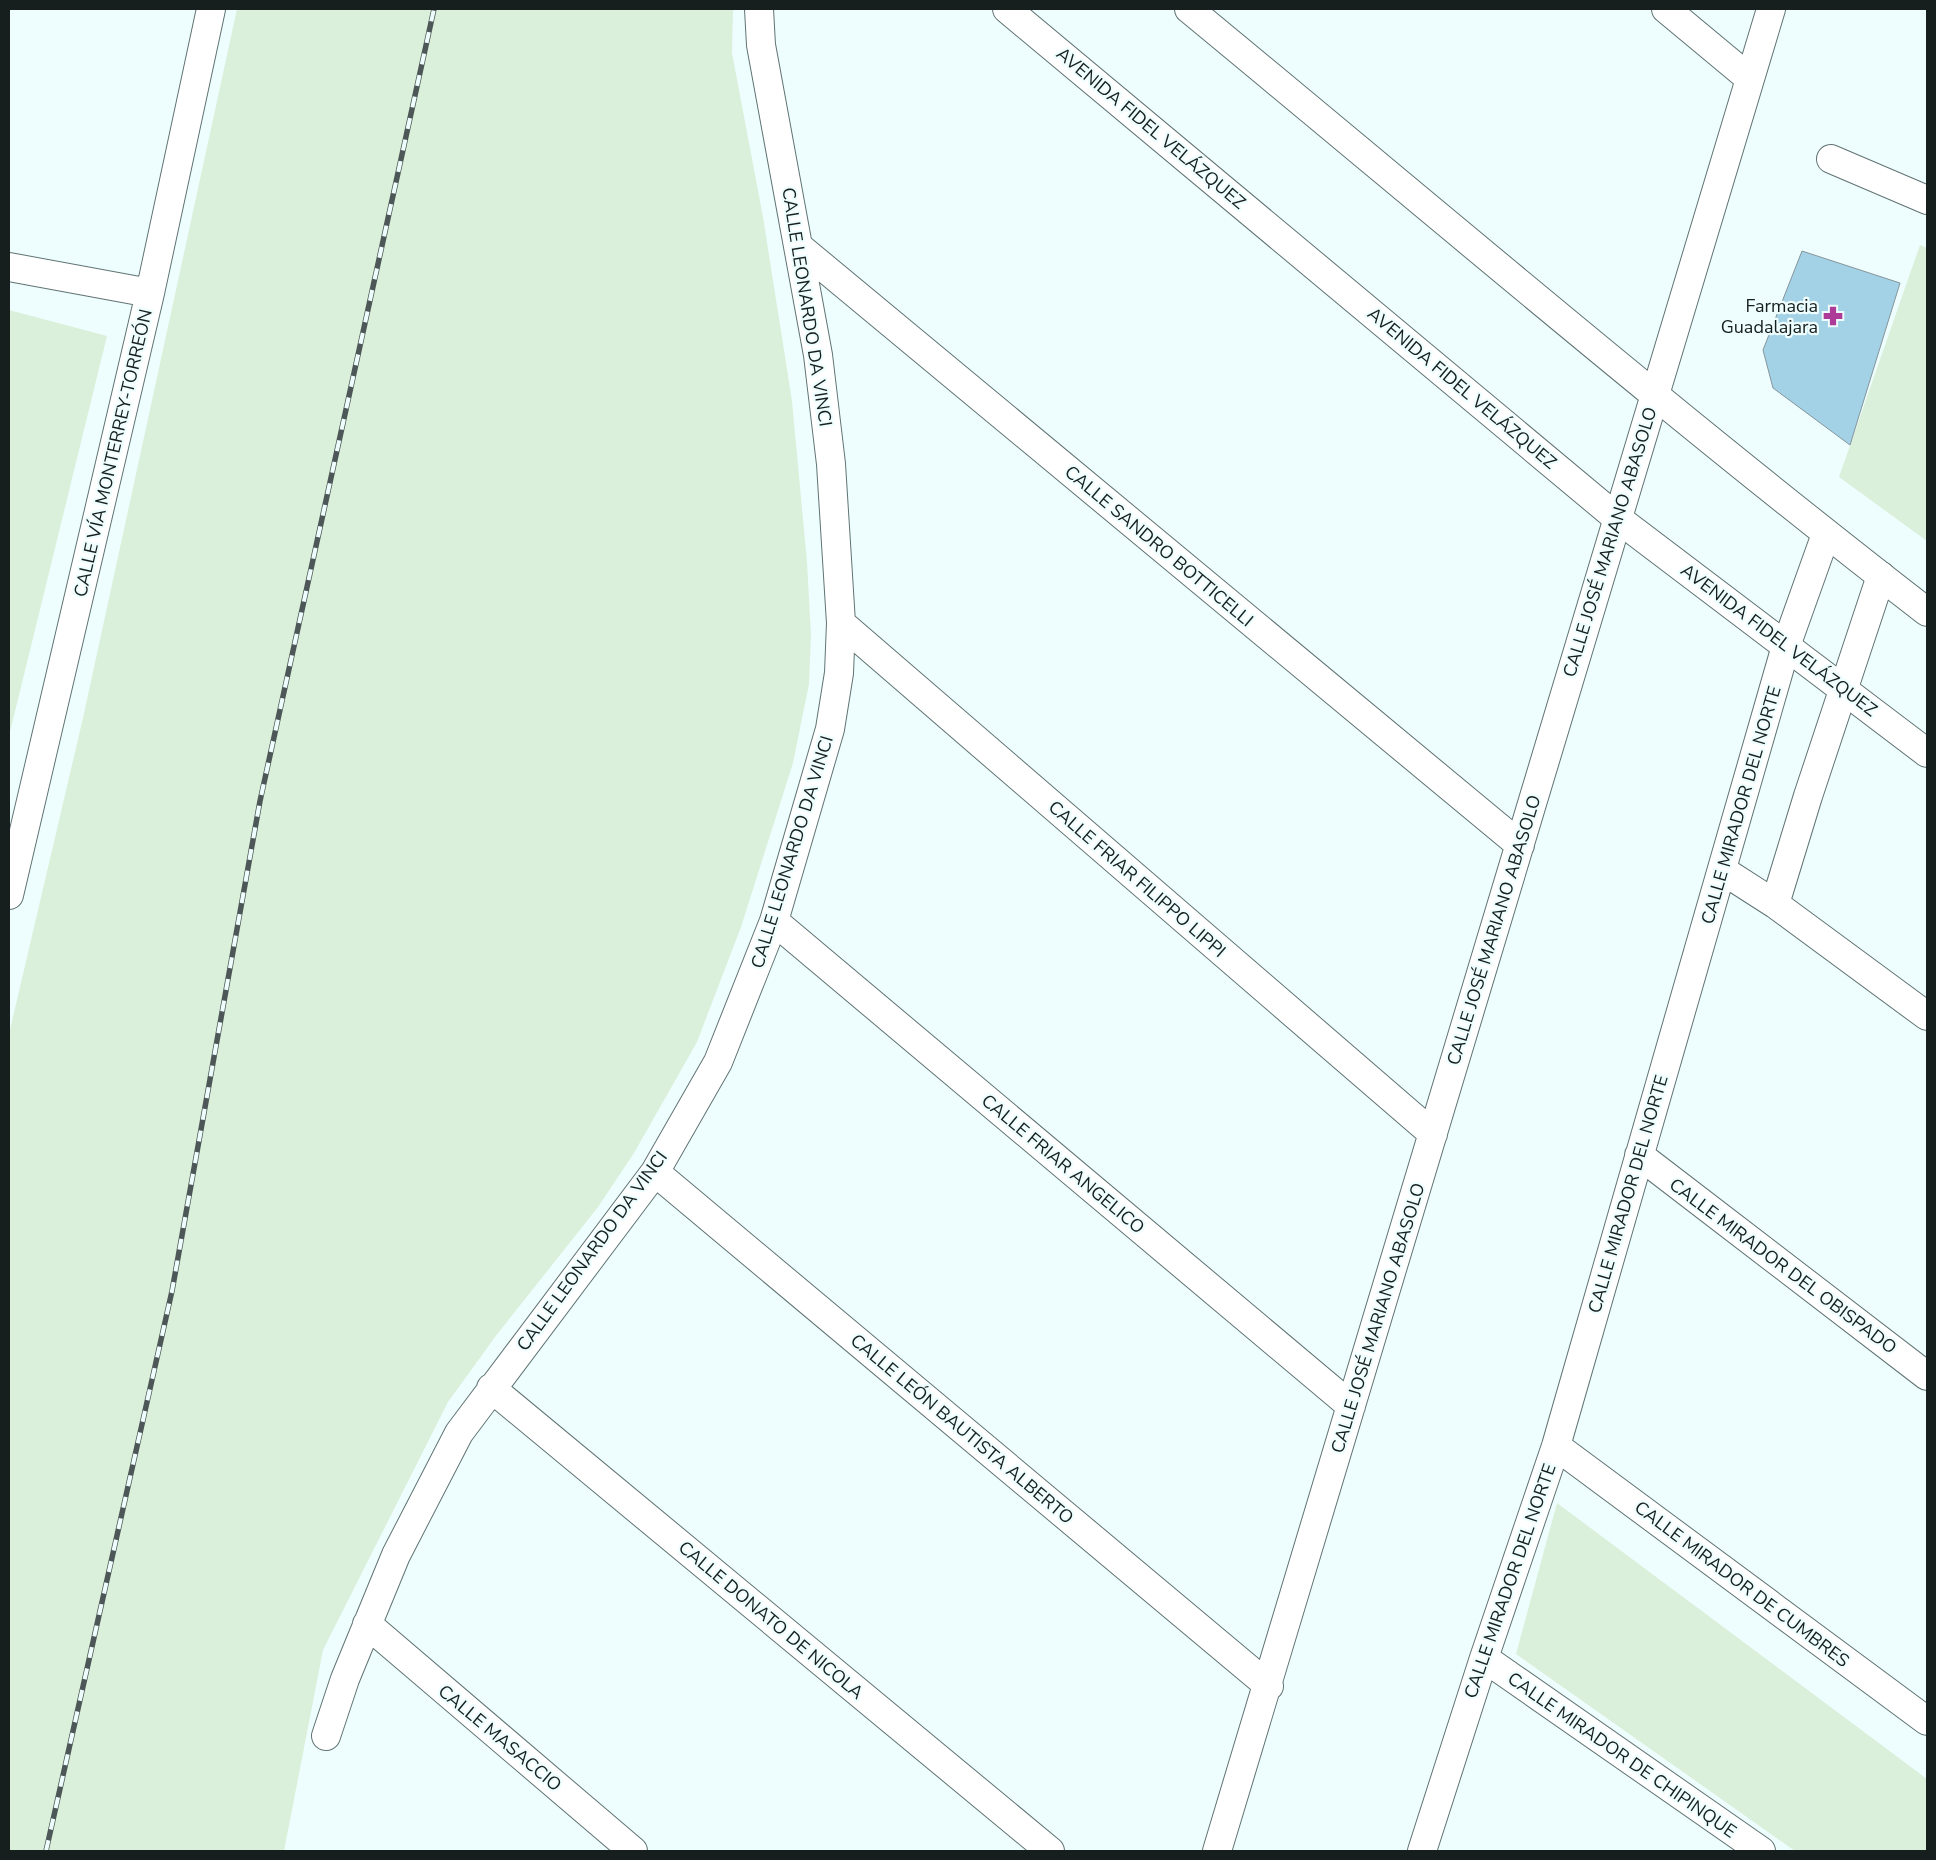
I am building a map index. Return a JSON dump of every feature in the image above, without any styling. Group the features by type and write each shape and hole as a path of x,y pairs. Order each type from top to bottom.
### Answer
{"street":[{"name":"CALLE VÍA MONTERREY-TORREÓN","path":"9,895 150,293 211,9"},
{"name":"CALLE LEONARDO DA VINCI","path":"326,1736 344,1678 367,1624 422,1502 459,1433 655,1172 718,1062 774,921 830,729 839,673 841,624 837,535 829,444 818,355 761,45 759,9"},
{"name":"AVENIDA FIDEL VELÁZQUEZ","path":"1007,9 1617,518 1927,753"},
{"path":"1189,9 1826,534 1927,612"},
{"path":"1666,9 1749,78"},
{"name":"CALLE JOSÉ MARIANO ABASOLO","path":"1218,1851 1770,9"},
{"path":"1831,159 1927,200"},
{"name":"CALLE SANDRO BOTTICELLI","path":"798,246 1520,845"},
{"path":"9,267 150,293"},
{"name":"CALLE MIRADOR DEL NORTE","path":"1422,1851 1484,1658 1556,1446 1786,646 1826,534"},
{"path":"1775,904 1843,688 1881,576"},
{"name":"CALLE FRIAR FILIPPO LIPPI","path":"841,624 1433,1134"},
{"path":"1722,870 1775,904 1927,1016"},
{"name":"CALLE FRIAR ANGELICO","path":"774,921 1351,1406"},
{"name":"CALLE MIRADOR DEL OBISPADO","path":"1639,1156 1927,1376"},
{"name":"CALLE LEÓN BAUTISTA ALBERTO","path":"655,1172 1269,1686"},
{"name":"CALLE DONATO DE NICOLA","path":"491,1388 1050,1851"},
{"name":"CALLE MIRADOR DE CUMBRES","path":"1556,1446 1927,1721"},
{"name":"CALLE MASACCIO","path":"367,1624 633,1851"},
{"name":"CALLE MIRADOR DE CHIPINQUE","path":"1484,1658 1761,1851"}],"green space":[{"path":"237,9 733,9 732,53 763,217 792,401 807,562 811,635 809,684 793,763 741,927 697,1042 634,1153 598,1207 495,1337 448,1402 323,1650 284,1851 9,1851 9,1034 83,718"},
{"path":"1920,245 1927,248 1927,541 1839,477"},
{"path":"9,310 107,336 9,736"},
{"path":"1557,1503 1927,1779 1927,1851 1795,1851 1516,1654"}],"building":[{"name":"Farmacia Guadalajara","path":"1802,251 1900,283 1850,445 1773,388 1763,350"}],"railway":[{"path":"46,1851 172,1291 260,801 434,9"}],"place":[{"name":"Farmacia Guadalajara","path":"1833,316"}]}
